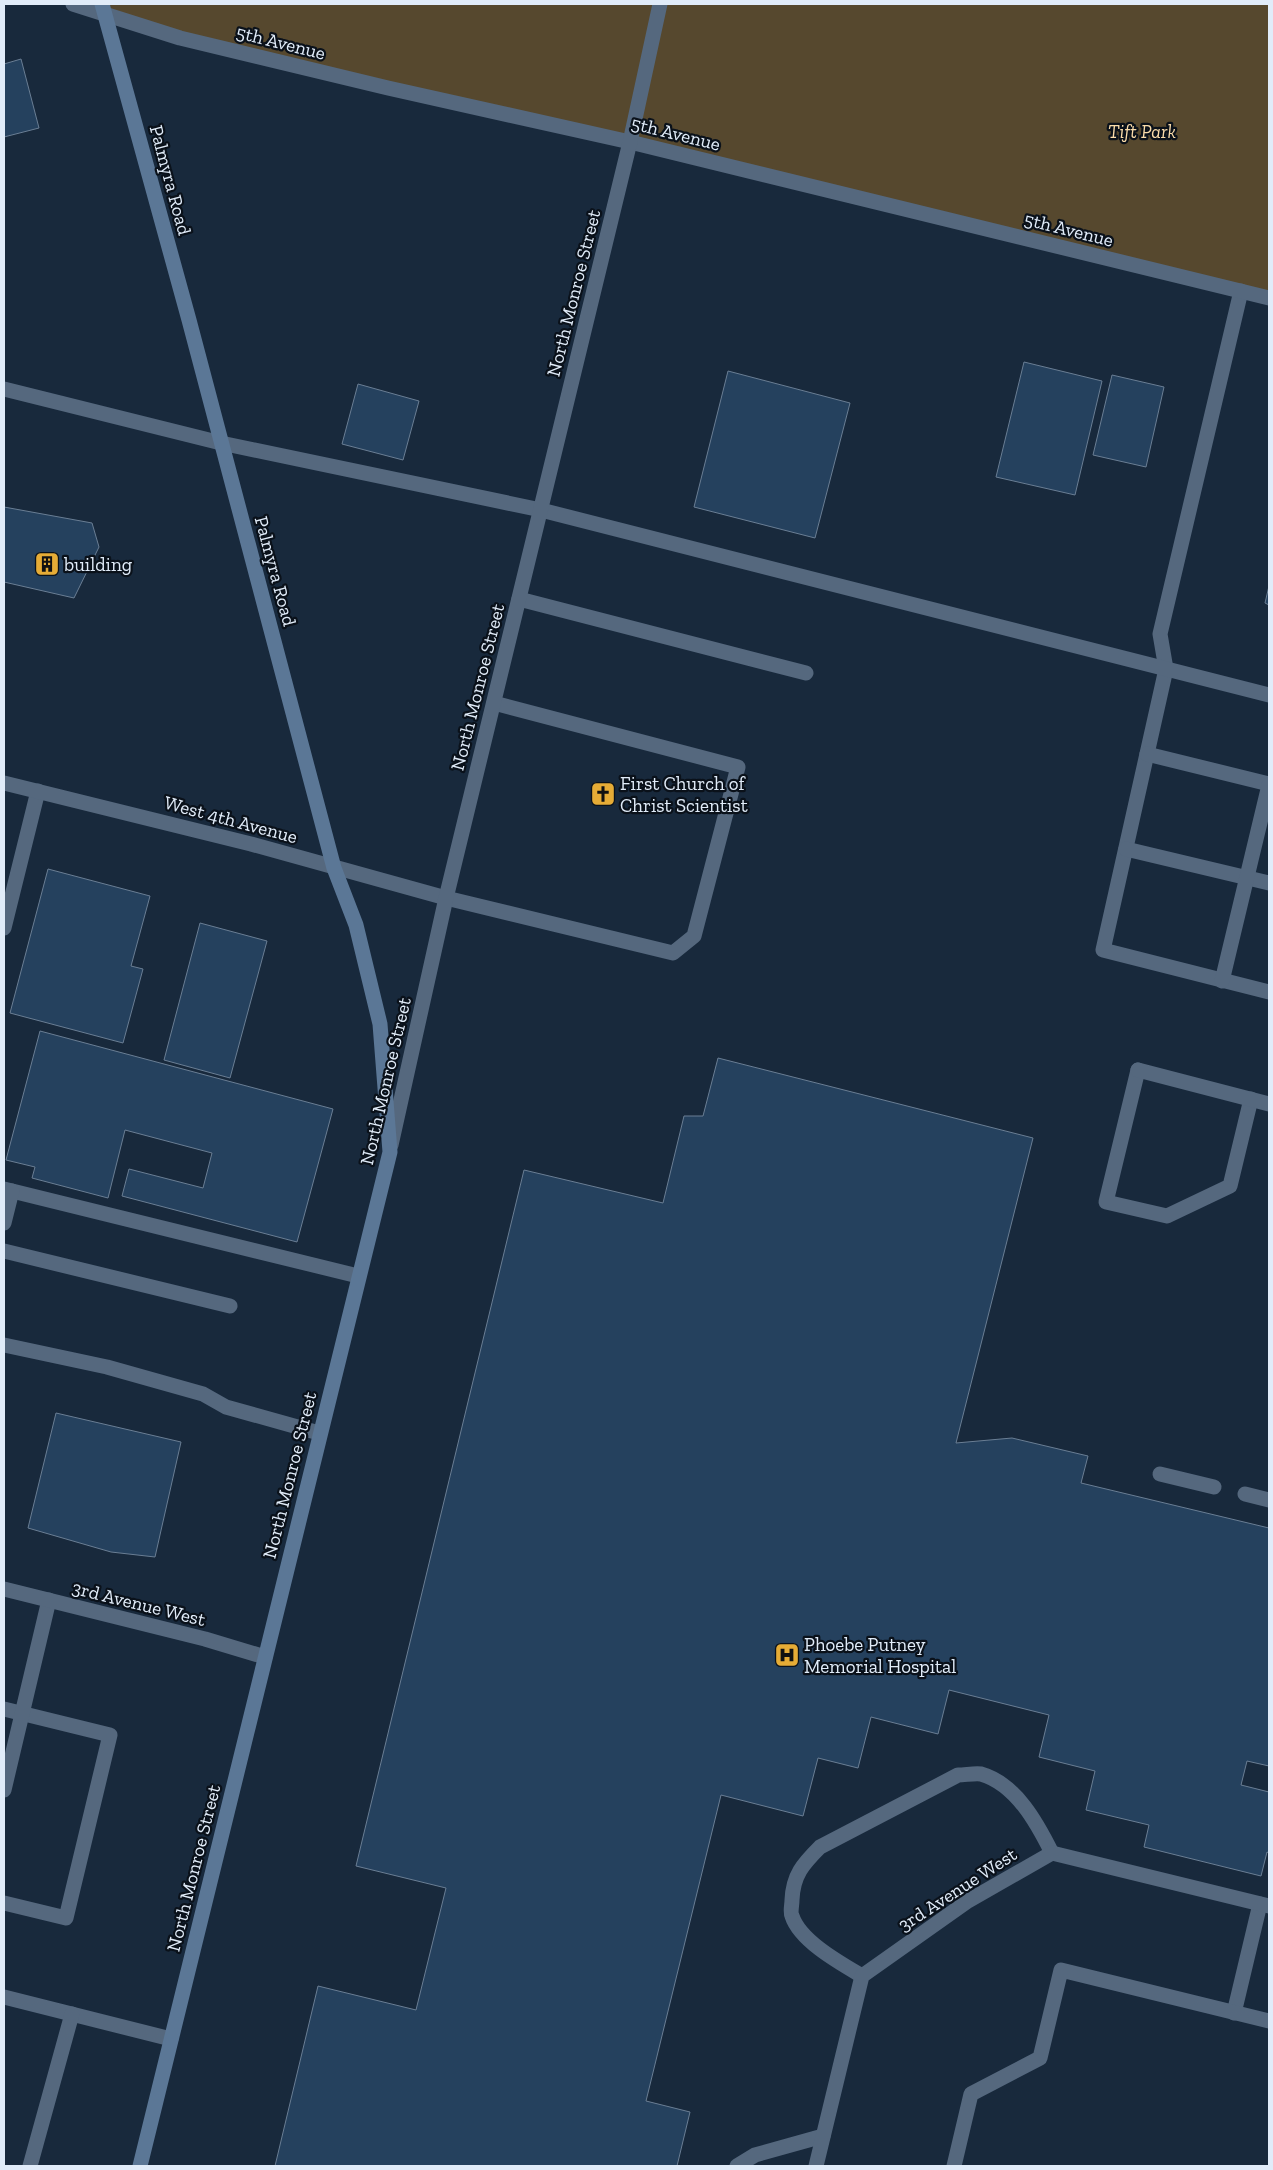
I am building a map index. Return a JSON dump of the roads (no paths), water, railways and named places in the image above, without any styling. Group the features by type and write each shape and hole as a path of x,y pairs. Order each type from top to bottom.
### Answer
{"main road":[{"name":"Palmyra Road","path":"104,8 334,868 356,925 380,1024 390,1152"},
{"name":"North Monroe Street","path":"140,2166 319,1433 390,1152"}],"street":[{"name":"5th Avenue","path":"73,4 104,8 190,40 388,88 630,142 1269,298"},
{"name":"North Monroe Street","path":"390,1152 446,898 630,142 660,4"},
{"path":"1241,291 1160,634 1166,669 1103,950 1269,992"},
{"path":"4,389 221,443 541,510 1269,695"},
{"path":"519,599 806,673"},
{"name":"West 4th Avenue","path":"4,782 252,844 446,898 673,953 694,936 738,767 494,703"},
{"path":"1147,754 1269,784 1222,981"},
{"path":"4,928 38,791"},
{"path":"1126,849 1269,883"},
{"path":"1251,1099 1230,1186 1167,1216 1106,1202 1138,1070 1251,1099 1269,1104"},
{"path":"4,1223 8,1190 358,1276"},
{"path":"4,1251 230,1306"},
{"path":"4,1345 107,1367 203,1394 226,1407 319,1433"},
{"path":"1160,1474 1214,1487"},
{"path":"1245,1494 1269,1500"},
{"name":"3rd Avenue West","path":"4,1589 205,1639 265,1657"},
{"path":"4,1790 49,1600"},
{"path":"4,1709 110,1735 66,1918 4,1903"},
{"path":"816,2166 862,1976 832,1958 804,1936 792,1915 793,1890 798,1873 803,1864 820,1847 958,1775 980,1774 1004,1786 1026,1808 1052,1853 1265,1905 1234,2013"},
{"name":"3rd Avenue West","path":"862,1976 968,1901 1052,1853"},
{"path":"954,2166 971,2094 1040,2058 1061,1970 1269,2021"},
{"path":"4,1997 171,2039"},
{"path":"30,2166 72,2014"},
{"path":"737,2166 755,2155 763,2159 823,2136"}],"place":[{"name":"building","path":"47,564"},
{"name":"First Church of Christ Scientist","path":"603,794"},
{"name":"Phoebe Putney Memorial Hospital","path":"787,1655"}],"park label":[{"name":"Tift Park","path":"1142,131"}]}
